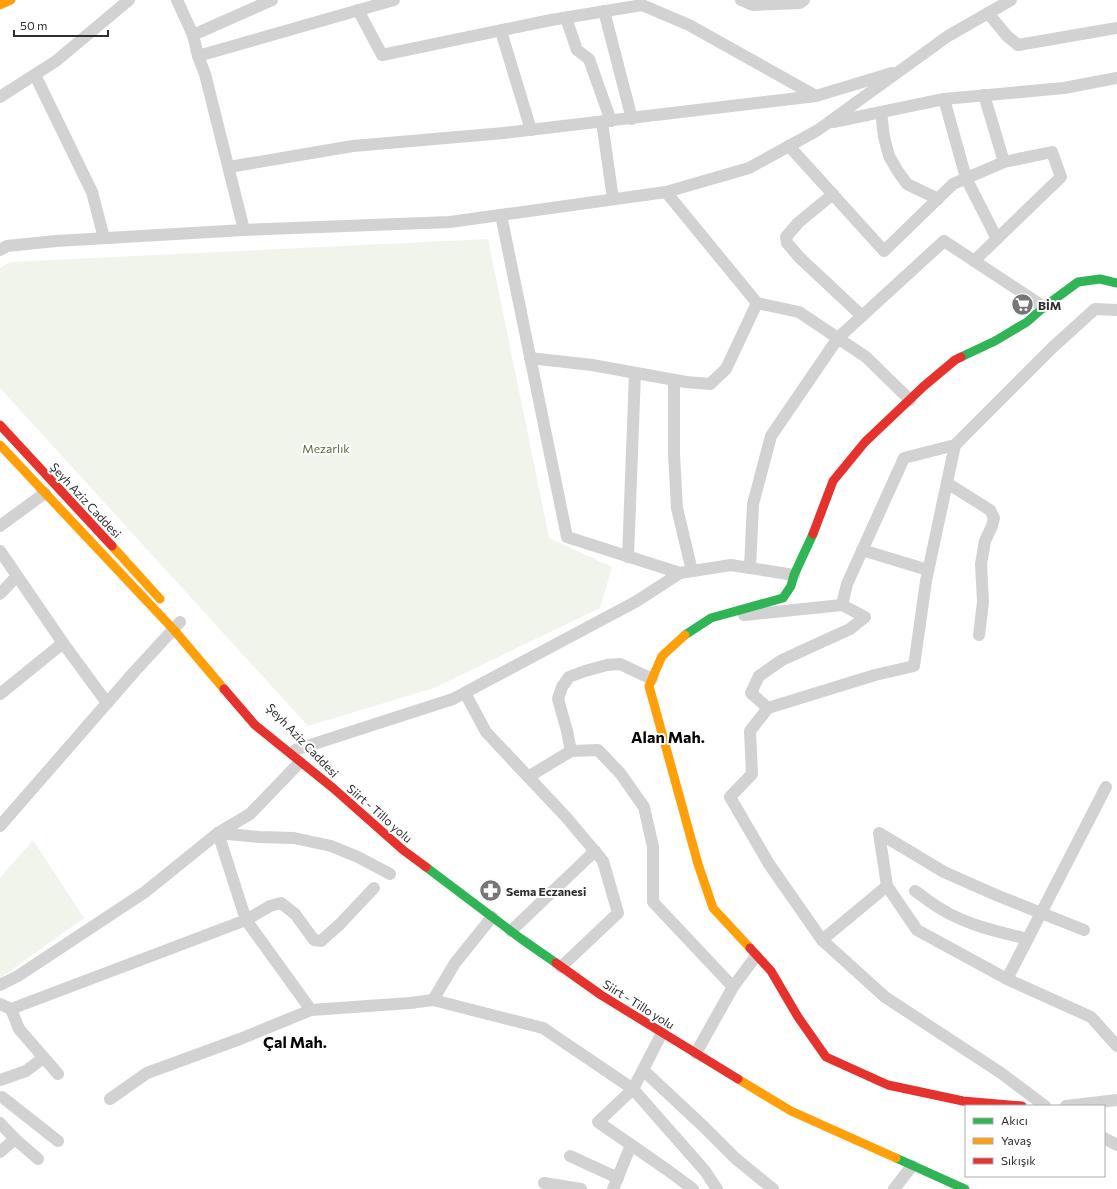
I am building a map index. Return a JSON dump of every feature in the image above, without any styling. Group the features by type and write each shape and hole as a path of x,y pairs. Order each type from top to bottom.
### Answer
{"main road":[{"path":"0,6 10,0"},
{"path":"1010,1105 963,1101 888,1085 826,1057 798,1017 771,971 713,908 698,864 649,686 662,656 680,639 712,618 783,598 791,586 794,575 812,538 833,481 865,442 955,360 995,341 1026,322 1078,282 1100,279 1117,284"},
{"name":"Şeyh Aziz Caddesi","path":"0,424 122,556 164,604"},
{"name":"Şeyh Aziz Caddesi","path":"2,449 178,624 255,726 333,788"},
{"name":"Şeyh Aziz Caddesi","path":"267,723 333,788"},
{"name":"Siirt - Tillo yolu","path":"333,788 403,850 510,931 601,995 791,1111 965,1189"}],"street":[{"path":"0,97 56,61 129,0"},
{"path":"177,0 193,35 198,56 205,74 244,230"},
{"path":"193,35 272,0"},
{"path":"198,56 394,0"},
{"path":"741,0 753,5 800,3 804,0"},
{"path":"0,250 7,246 104,238 244,230 450,222 666,192 749,168 818,130 948,36 1011,0"},
{"path":"358,10 382,55 566,18 642,5 689,25 816,96"},
{"path":"604,11 632,119"},
{"path":"988,13 1007,36 1018,45 1117,28"},
{"path":"566,18 577,50 589,59 606,122 613,200"},
{"path":"501,31 531,130"},
{"path":"229,168 353,146 606,122 816,96 901,70"},
{"path":"35,75 92,192 104,238"},
{"path":"828,122 944,99 1064,88 1116,79"},
{"path":"984,95 1004,162"},
{"path":"944,99 966,178 997,239"},
{"path":"881,112 884,137 889,156 897,170 907,184 938,198"},
{"path":"789,146 884,251 953,184 1004,162 1052,152 1061,177 974,261"},
{"path":"666,192 757,303 799,312 866,357 910,400"},
{"path":"834,194 798,223 786,237 787,243 799,257 862,316"},
{"path":"500,215 567,537 680,573"},
{"path":"750,568 752,504 771,436 838,338 944,241 1044,307"},
{"path":"530,358 592,365 674,380 710,384 726,369 757,303"},
{"path":"842,605 847,584 904,458 955,445 1053,347 1095,309 1117,310"},
{"path":"628,557 635,373"},
{"path":"674,380 674,454 677,508 692,571"},
{"path":"955,445 928,570 914,666 875,675 768,708 750,731 752,774 730,797 769,864 822,940 885,997 1000,1073 1044,1105"},
{"path":"947,483 990,510 994,518 985,541 981,564 983,602 979,635"},
{"path":"0,526 45,493"},
{"path":"862,550 928,570"},
{"path":"0,551 63,643 107,703"},
{"path":"294,750 453,698 637,601 680,573 731,565 794,575"},
{"path":"0,594 17,576"},
{"path":"712,618 842,605 865,617 850,629 782,660 759,676 751,693 768,708"},
{"path":"0,826 178,624"},
{"path":"0,694 63,643"},
{"path":"571,751 558,699 562,687 569,677 607,665 620,664 652,679"},
{"path":"465,692 486,732 566,817 603,861 618,912 561,967"},
{"path":"528,777 571,751 598,750 620,773 644,807 653,847 653,902 733,987"},
{"path":"0,985 18,976 145,892 218,833 250,814 300,762"},
{"path":"1007,978 1106,787"},
{"path":"218,833 259,837 294,838 331,846 358,857 390,874"},
{"path":"218,833 246,920 311,1010"},
{"path":"1084,930 996,895 944,872 879,833 887,886 917,930 1007,978 1091,1017 1117,1046"},
{"path":"510,931 595,851"},
{"path":"822,940 887,886"},
{"path":"58,1074 20,1030 5,1006 246,920 270,906 281,903 295,914 314,940 321,941 339,925 374,888"},
{"path":"915,892 941,909 968,922 998,932 1028,939"},
{"path":"433,1000 455,963 492,917"},
{"path":"696,1053 733,987 756,956"},
{"path":"110,1099 147,1073 240,1039 311,1010 433,1000 543,1028 634,1088 705,1171 717,1189"},
{"path":"662,1032 634,1088 598,1122 693,1189"},
{"path":"43,1058 26,1071 0,1081 8,1090 1,1098 58,1141"},
{"path":"643,1070 735,1158 773,1189"},
{"path":"1074,1105 1117,1100"},
{"path":"0,1123 15,1139 38,1159"},
{"path":"0,1152 15,1139"},
{"path":"1105,1139 1117,1146"},
{"path":"570,1156 615,1184 631,1145"},
{"path":"894,1189 912,1166"},
{"path":"544,1183 581,1189"}],"green space":[{"name":"Mezarlık","path":"488,239 549,538 612,567 600,608 434,688 308,726 0,388 0,268 10,262"},
{"path":"33,840 84,918 0,978 0,878"}],"traffic: fast":[{"path":"961,357 995,341 1027,322 1044,307 1078,282 1100,279 1117,283"},
{"path":"685,635 711,618 783,598 791,586 794,575 813,534"},
{"path":"426,867 520,938 556,963"},
{"path":"896,1158 965,1189"}],"traffic: slow":[{"path":"0,5 11,0"},
{"path":"0,445 174,630 224,689"},
{"path":"112,546 160,599"},
{"path":"685,635 662,656 649,686 698,864 713,908 750,948"},
{"path":"738,1079 791,1111 896,1158"}],"traffic: jam":[{"path":"813,534 833,481 865,442 924,386 955,360 961,357"},
{"path":"0,425 112,546"},
{"path":"224,689 255,725 333,788 403,850 426,867"},
{"path":"750,948 771,971 798,1017 826,1057 888,1085 963,1101 1010,1105"},
{"path":"556,963 601,995 738,1079"}],"place":[{"name":"BİM","path":"1023,305"},
{"name":"Sema Eczanesi","path":"490,891"}],"district":[{"name":"Alan Mah.","path":"668,736"},
{"name":"Çal Mah.","path":"295,1041"}]}
